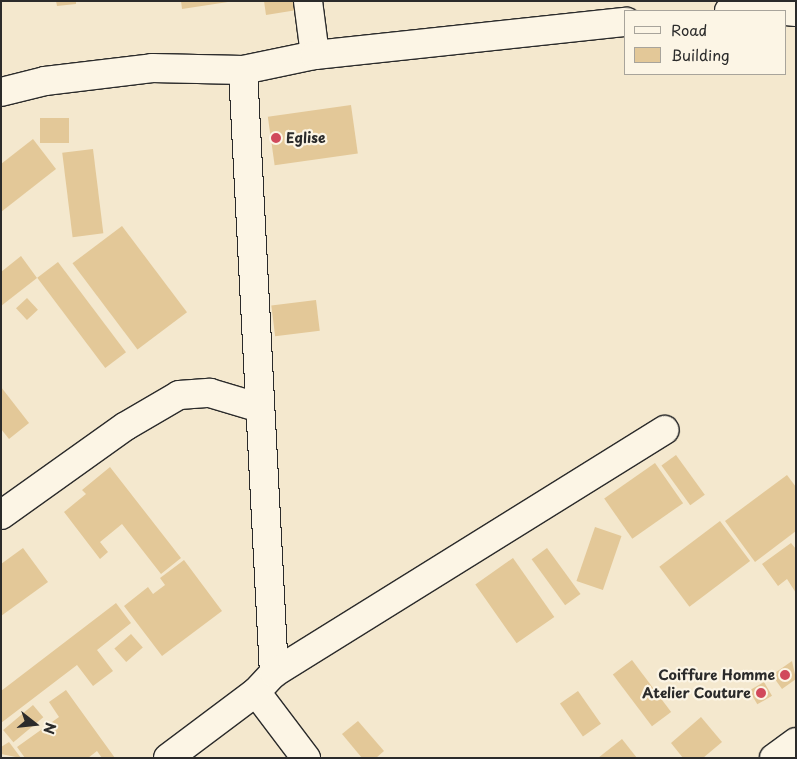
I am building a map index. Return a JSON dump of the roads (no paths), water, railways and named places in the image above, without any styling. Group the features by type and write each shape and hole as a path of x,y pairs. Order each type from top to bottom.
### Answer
{"street":[{"path":"308,1 315,55"},
{"path":"1,92 45,81 152,68 243,70 315,55 624,22"},
{"path":"243,70 257,407 265,682 306,758"},
{"path":"1,514 126,426 179,395 210,393 257,407"},
{"path":"168,758 265,682 665,430"},
{"path":"774,758 796,742"}],"place":[{"name":"Eglise","path":"276,138"},
{"name":"Coiffure Homme","path":"785,675"},
{"name":"Atelier Couture","path":"761,693"}]}
